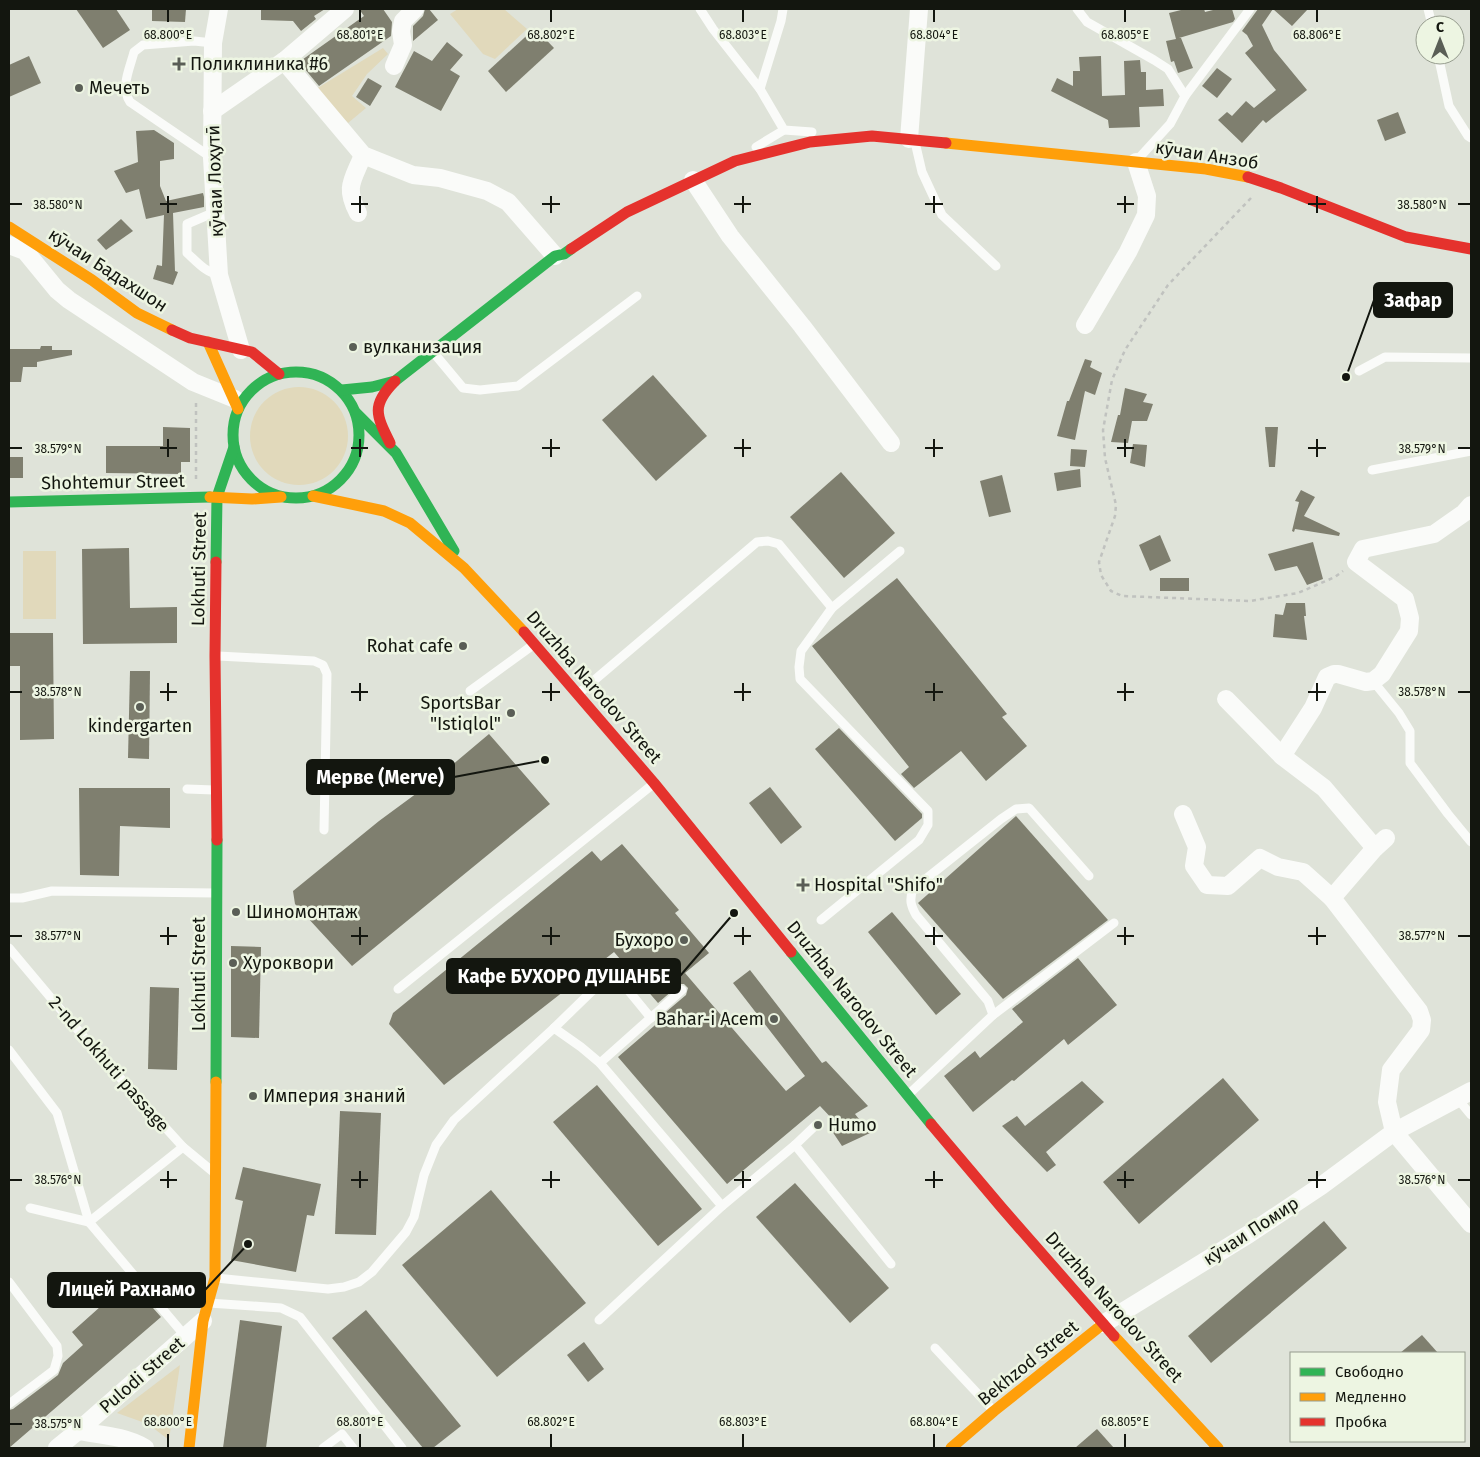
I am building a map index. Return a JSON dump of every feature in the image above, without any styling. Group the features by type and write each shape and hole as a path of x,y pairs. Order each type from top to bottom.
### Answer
{"main road":[{"name":"кӯчаи Анзоб","path":"395,381 555,256 564,254 626,212 735,161 810,142 872,136 1206,169 1248,176 1406,237 1471,249"},
{"name":"кӯчаи Бадахшон","path":"9,227 92,280 137,313 190,338 208,342"},
{"path":"208,342 252,352 279,374"},
{"path":"208,342 237,404 233,428 234,447 240,464 251,479 266,490 283,497 313,496 384,511 410,523 464,568"},
{"path":"237,404 255,387 279,374 296,371 312,373 328,380 342,390 356,413 396,453"},
{"path":"342,390 372,388 395,381"},
{"path":"395,381 381,396 378,406 380,421 396,453 464,568"},
{"path":"313,496 336,484 353,464 360,439 356,413"},
{"name":"Lokhuti Street","path":"189,1448 203,1321 215,1278 217,894 215,656 217,498 234,447"},
{"name":"Shohtemur Street","path":"9,502 283,497"},
{"name":"Druzhba Narodov Street","path":"464,568 535,644 654,783 907,1095 1103,1324 1218,1448"},
{"name":"Bekhzod Street","path":"952,1448 994,1411 1103,1324"}],"street":[{"name":"кӯчаи Лоҳутӣ","path":"219,9 212,43 212,158 219,275 241,350"},
{"path":"212,111 284,61 345,9"},
{"path":"394,66 403,45 401,31 403,21 415,9"},
{"path":"912,140 919,9"},
{"path":"284,61 363,155 413,175 440,178 487,191 508,202 555,256"},
{"path":"358,213 352,200 350,185 363,155"},
{"path":"1085,325 1128,252 1146,215 1147,196 1136,162"},
{"path":"693,180 730,236 802,326 891,443"},
{"path":"9,245 25,251 57,290 69,300 193,382 237,404"},
{"path":"1282,756 1313,708 1328,677 1338,674 1366,682 1373,681 1382,674 1409,631 1410,618 1405,599 1356,562 1364,549 1434,534 1464,513 1471,505"},
{"path":"1226,699 1282,756 1324,788 1380,843 1332,898"},
{"path":"1183,814 1197,847 1194,866 1206,885 1228,886 1260,858 1278,867 1303,872 1332,898 1419,1012 1422,1020 1421,1030 1391,1070 1387,1102 1394,1132 1471,1224"},
{"name":"кӯчаи Помир","path":"1103,1324 1249,1234 1321,1186 1394,1132 1464,1095"},
{"name":"Pulodi Street","path":"57,1448 203,1321"},
{"path":"78,1431 134,1442 145,1448"}],"lane":[{"path":"700,9 713,29 760,89 784,130 735,161"},
{"path":"760,89 783,9"},
{"path":"1077,9 1086,22 1168,69 1185,96"},
{"name":"кӯчаи Анзоб","path":"1136,162 1170,124 1185,96 1250,9"},
{"path":"212,43 194,41 143,45 134,52 125,88 130,102 212,158"},
{"path":"1440,65 1449,106 1471,138"},
{"name":"кӯчаи Анзоб","path":"784,130 872,136"},
{"path":"912,140 922,172 942,215 996,266"},
{"path":"215,212 188,224 187,253 197,263 212,273 219,275"},
{"path":"433,352 463,388 480,390 518,386 637,296"},
{"path":"1359,371 1386,357 1471,358"},
{"path":"1372,470 1471,451"},
{"path":"578,694 757,542 768,541 779,544 832,608"},
{"path":"821,920 919,840 928,825 928,811 800,679 801,651 832,608 900,551"},
{"path":"470,691 535,644"},
{"path":"215,656 314,661 323,665 327,674 324,830"},
{"path":"1373,681 1400,713 1410,731 1410,762 1471,842"},
{"path":"398,989 654,783"},
{"path":"187,789 216,790"},
{"path":"994,1015 988,1002 916,915 911,906 910,897 913,889 1000,819 1016,809 1029,808 1089,876"},
{"path":"9,898 22,898 52,890 217,894"},
{"path":"907,1095 994,1015 1114,924"},
{"name":"2-nd Lokhuti passage","path":"9,948 93,1048 183,1147 216,1175"},
{"path":"215,1278 328,1290 359,1282 372,1272 406,1232 414,1217 424,1175 436,1145 454,1120 591,992 614,973 651,1018"},
{"path":"600,1063 682,990"},
{"path":"554,1028 600,1063 722,1206"},
{"path":"9,1050 56,1113 89,1222 186,1337"},
{"path":"1464,1095 1471,1115"},
{"path":"599,1320 722,1206 795,1145 817,1124"},
{"path":"795,1145 891,1264"},
{"path":"89,1222 183,1147"},
{"path":"30,1208 89,1222"},
{"path":"9,1282 57,1346 58,1356 54,1370 9,1404"},
{"path":"209,1303 281,1308 300,1317 402,1448"},
{"path":"935,1348 994,1411"},
{"path":"323,1448 342,1434 353,1448"}],"path":[{"path":"1267,183 1168,285 1125,350 1112,380 1103,430 1105,458 1116,506 1115,516 1098,562 1101,576 1111,591 1122,596 1250,601 1298,593 1335,577 1356,562"},
{"path":"193,382 196,396 196,481"}],"shaded area":[{"path":"458,9 504,9 527,29 495,59 483,54 450,14"},
{"path":"383,48 388,54 367,74 352,96 366,108 348,123 316,89"},
{"path":"299,387 318,390 334,401 345,417 348,436 345,455 334,471 318,482 299,485 280,482 264,471 253,455 250,436 253,417 264,401 280,390"},
{"path":"23,551 56,551 56,619 23,619"},
{"path":"180,1365 169,1440 148,1424 117,1413"}],"building":[{"path":"76,9 116,9 130,30 103,48"},
{"path":"152,9 186,9 185,22 152,21"},
{"path":"261,9 325,9 314,16 316,19 301,31 293,21 261,20"},
{"path":"359,9 383,9 392,22 391,36 319,86 299,62 364,16"},
{"path":"425,9 429,9 438,20 413,41 413,26 423,16"},
{"path":"1185,9 1204,9 1205,12 1217,9 1232,9 1235,19 1233,22 1179,38 1181,38 1193,68 1178,73 1174,61 1171,62 1166,41 1176,39 1169,13"},
{"path":"1258,9 1273,9 1262,25 1274,50 1307,90 1266,123 1263,120 1242,143 1218,120 1227,112 1232,116 1246,101 1254,108 1276,90 1245,53 1253,46 1247,35 1242,31"},
{"path":"1273,9 1308,9 1292,26"},
{"path":"535,28 554,48 506,92 488,71"},
{"path":"447,42 463,55 450,70 460,76 441,111 395,87 414,51 432,61"},
{"path":"29,56 41,83 9,97 9,65"},
{"path":"1101,56 1102,96 1125,95 1124,61 1140,60 1141,72 1146,72 1146,90 1163,89 1164,106 1139,107 1140,127 1109,128 1108,120 1051,91 1057,78 1073,86 1073,71 1080,71 1079,57"},
{"path":"1217,68 1232,79 1217,98 1202,86"},
{"path":"368,78 382,86 370,106 356,97"},
{"path":"1398,112 1406,133 1385,141 1377,120"},
{"path":"154,130 174,143 174,159 160,161 160,186 166,201 203,193 204,197 204,207 173,213 175,271 178,272 173,285 153,279 157,265 162,266 164,215 146,219 139,189 126,193 114,171 138,162 136,131"},
{"path":"121,219 133,231 106,250 97,240"},
{"path":"41,346 52,346 52,350 72,350 72,355 37,362 37,367 23,367 21,382 9,382 9,349 40,349"},
{"path":"1085,359 1092,361 1090,367 1102,373 1095,395 1085,391 1075,440 1057,436 1067,401 1069,401"},
{"path":"653,375 707,436 656,481 602,420"},
{"path":"1125,388 1147,394 1143,402 1153,404 1147,421 1132,421 1128,443 1111,442 1118,415 1120,415"},
{"path":"163,427 190,428 190,462 181,462 181,474 106,473 106,446 163,446"},
{"path":"1265,427 1278,427 1275,467 1269,467"},
{"path":"1133,444 1147,445 1145,467 1130,463"},
{"path":"1071,449 1087,450 1085,467 1070,466"},
{"path":"9,457 23,457 23,478 9,478"},
{"path":"1080,469 1081,487 1057,491 1054,473"},
{"path":"841,472 895,533 844,578 790,517"},
{"path":"1002,475 1011,512 989,517 980,481"},
{"path":"1301,490 1315,497 1304,516 1340,533 1339,536 1295,529 1294,532 1292,531 1299,502 1295,501"},
{"path":"1160,535 1171,561 1150,571 1139,545"},
{"path":"1313,542 1323,579 1307,585 1297,566 1275,571 1268,554"},
{"path":"129,548 130,608 177,607 177,643 83,644 82,549"},
{"path":"897,578 1007,714 1002,717 1027,746 986,781 961,751 914,788 901,774 909,767 812,646"},
{"path":"1160,578 1189,578 1189,591 1160,591"},
{"path":"1286,603 1305,603 1306,616 1304,616 1307,640 1273,637 1275,614 1283,615"},
{"path":"9,633 53,633 54,739 20,740 20,666 9,666"},
{"path":"130,671 150,671 149,759 128,758"},
{"path":"839,728 922,814 922,818 895,841 815,749"},
{"path":"489,734 550,804 352,966 295,904 293,891 379,821 432,782"},
{"path":"770,787 802,827 781,844 749,803"},
{"path":"79,788 170,788 170,828 120,826 119,876 80,875"},
{"path":"1016,816 1108,920 1003,999 918,903"},
{"path":"622,844 679,910 675,913 709,953 685,973 786,1091 805,1076 733,983 750,970 822,1063 826,1061 868,1106 855,1114 870,1133 842,1146 830,1128 837,1124 820,1106 727,1184 618,1057 668,1014 666,1012 686,995 688,988 684,984 680,984 658,1003 614,952 444,1085 389,1024 393,1013 592,851 601,861"},
{"path":"892,912 961,994 936,1015 868,932"},
{"path":"231,946 261,947 259,1038 231,1037"},
{"path":"1078,958 1117,1005 1068,1045 1064,1039 973,1112 944,1076 975,1051 980,1058 1023,1022 1012,1009"},
{"path":"150,987 179,988 177,1070 148,1069"},
{"path":"1223,1078 1259,1120 1139,1224 1103,1182"},
{"path":"1082,1081 1104,1102 1046,1152 1056,1165 1047,1172 1002,1126 1017,1116 1025,1126"},
{"path":"597,1085 702,1209 658,1246 553,1122"},
{"path":"340,1111 381,1113 376,1235 335,1234"},
{"path":"243,1167 321,1184 314,1216 307,1215 296,1272 231,1260 243,1201 235,1199"},
{"path":"795,1183 889,1288 850,1323 756,1217"},
{"path":"491,1190 586,1303 497,1377 402,1265"},
{"path":"1324,1221 1347,1248 1211,1363 1188,1336"},
{"path":"129,1281 161,1317 9,1448 9,1410 13,1409 58,1375 63,1363 83,1345 72,1332"},
{"path":"366,1310 461,1426 433,1448 423,1448 332,1338"},
{"path":"240,1320 282,1326 266,1448 223,1448"},
{"path":"1422,1335 1437,1352 1401,1352"},
{"path":"584,1342 604,1369 588,1382 567,1355"},
{"path":"1097,1429 1114,1448 1075,1448"}],"traffic: fast":[{"path":"342,390 372,387 395,381 555,256 564,254 571,249"},
{"path":"296,372 320,377 340,391 354,411 359,435 354,459 340,479 320,493 296,498 272,493 252,479 238,459 233,435 238,411 252,391 272,377 296,372"},
{"path":"356,413 396,453 454,551"},
{"path":"216,562 217,497 234,447"},
{"path":"9,502 210,497"},
{"path":"216,1082 217,840"},
{"path":"791,952 931,1124"}],"traffic: slow":[{"path":"946,143 1206,169 1248,177"},
{"path":"9,227 92,280 137,313 172,330"},
{"path":"208,342 238,409"},
{"path":"313,496 384,511 410,523 464,568 524,632"},
{"path":"210,497 252,499 281,497"},
{"path":"189,1448 203,1321 215,1278 216,1082"},
{"path":"951,1448 1103,1324"},
{"path":"1114,1336 1218,1448"}],"traffic: jam":[{"path":"571,249 627,212 735,161 810,142 872,136 946,143"},
{"path":"1248,177 1406,237 1471,249"},
{"path":"172,330 190,338 252,352 279,374"},
{"path":"390,443 378,411 382,397 395,381"},
{"path":"216,562 217,840"},
{"path":"524,632 654,783 791,952"},
{"path":"931,1124 1114,1336"}],"place":[{"name":"Поликлиника #6","path":"179,64"},
{"name":"Мечеть","path":"79,88"},
{"name":"вулканизация","path":"353,347"},
{"name":"Зафар","path":"1346,377"},
{"name":"Rohat cafe","path":"463,646"},
{"name":"kindergarten","path":"140,707"},
{"name":"SportsBar \"Istiqlol\"","path":"511,713"},
{"name":"Мерве (Merve)","path":"545,760"},
{"name":"Hospital \"Shifo\"","path":"803,885"},
{"name":"Шиномонтаж","path":"236,912"},
{"name":"Кафе БУХОРО ДУШАНБЕ","path":"734,913"},
{"name":"Бухоро","path":"684,940"},
{"name":"Хуроквори","path":"233,963"},
{"name":"Bahar-i Acem","path":"774,1019"},
{"name":"Империя знаний","path":"253,1096"},
{"name":"Humo","path":"818,1125"},
{"name":"Лицей Рахнамо","path":"248,1244"}]}
